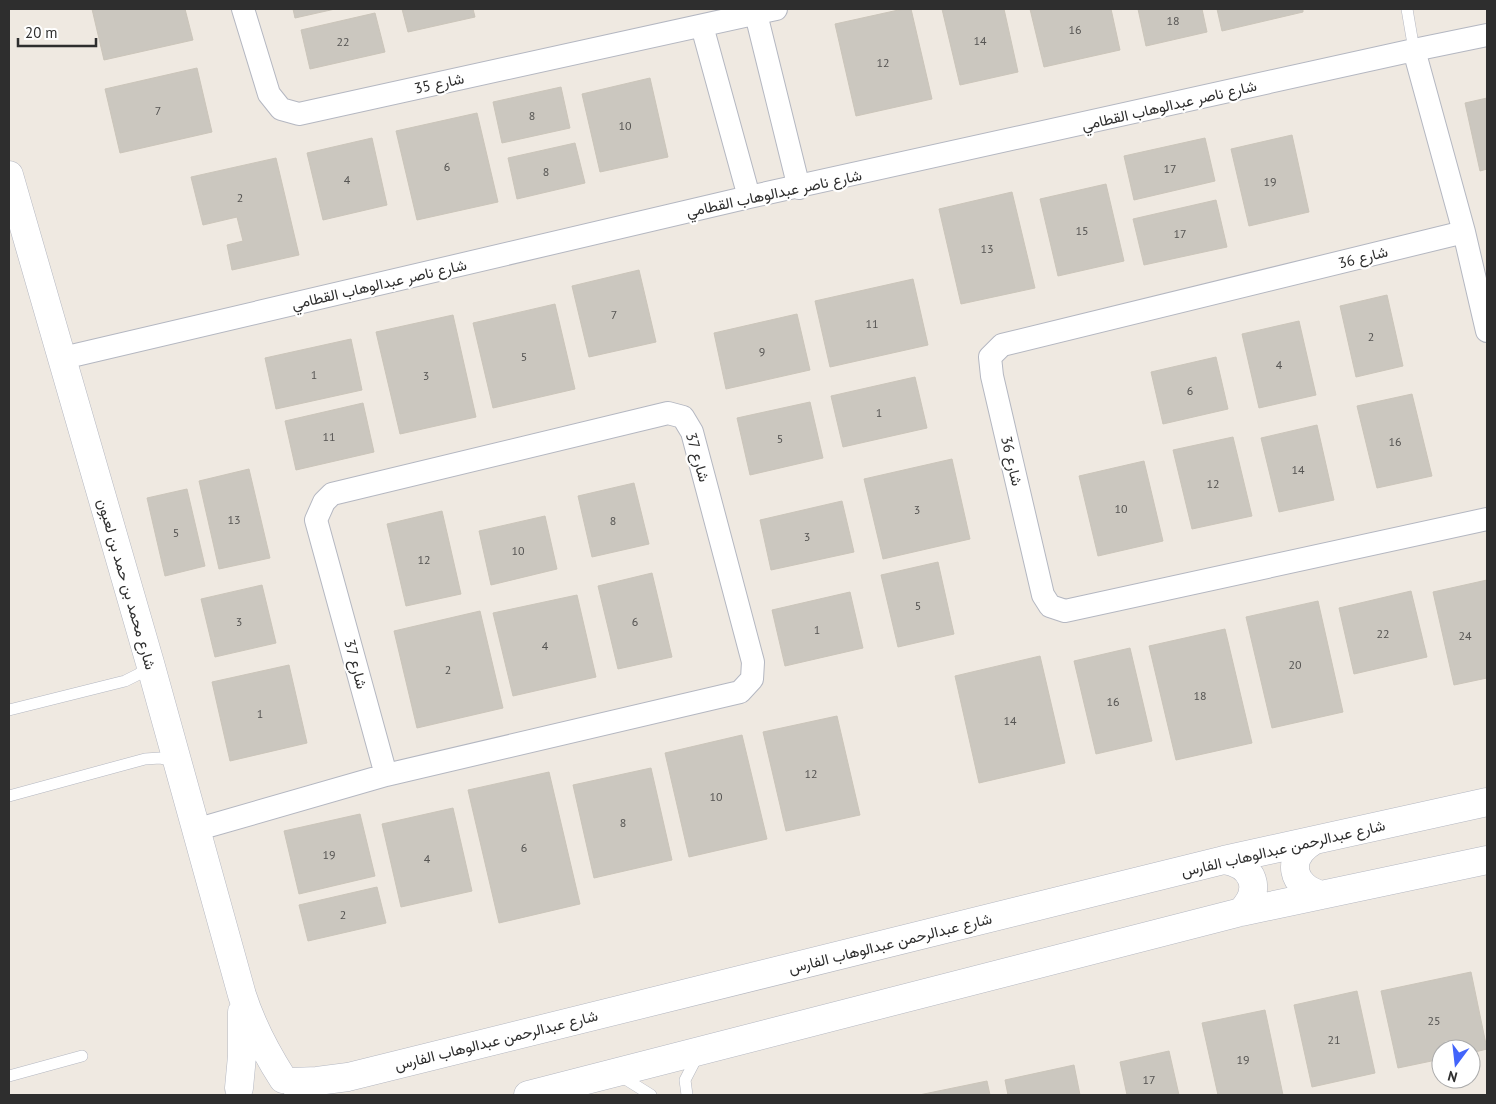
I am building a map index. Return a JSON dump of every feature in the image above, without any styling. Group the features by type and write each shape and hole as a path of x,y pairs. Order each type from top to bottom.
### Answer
{"street":[{"name":"شارع 35","path":"243,9 269,94 281,109 299,114 766,11 799,188"},
{"path":"702,26 749,197"},
{"name":"شارع ناصر عبدالوهاب القطامي","path":"63,358 749,197 799,188 1414,50 1487,36"},
{"path":"1414,50 1464,232 1487,331"},
{"name":"شارع محمد بن حمد بن لعبون","path":"9,175 150,663 242,995 252,1024 266,1053 295,1086"},
{"name":"شارع 36","path":"1464,232 1002,344 990,357 992,376 1044,595 1050,606 1065,611 1487,519"},
{"name":"شارع 37","path":"195,830 386,775 740,692 752,679 752,662 692,432 683,417 668,413 332,494 324,502 316,520 386,775"},
{"name":"شارع عبدالرحمن عبدالوهاب الفارس","path":"235,1091 252,1080 268,1078 295,1086 348,1076 1224,860 1487,802"},
{"path":"1313,841 1304,847 1297,856 1295,866 1296,877 1303,886 1312,892 1322,894"},
{"path":"1224,860 1234,862 1243,867 1250,875 1253,885 1252,895 1248,905 1241,912"},
{"path":"528,1095 1241,912 1487,860"},
{"name":"شارع محمد بن حمد بن لعبون","path":"235,1091 243,1026 242,995"}],"lane":[{"path":"1406,9 1414,50"},
{"path":"9,710 125,681 139,674 150,663"},
{"path":"9,796 144,759 160,758 176,761"},
{"path":"687,1095 685,1080 700,1051"},
{"path":"9,1076 82,1056"},
{"path":"616,1073 650,1095"}],"building":[{"path":"92,9 185,9 193,40 104,60"},
{"path":"293,9 335,9 295,18"},
{"path":"402,9 473,9 475,17 408,32"},
{"path":"903,9 911,9 932,99 856,116 835,24"},
{"path":"942,9 1004,9 1018,72 960,85"},
{"path":"1030,9 1111,9 1120,50 1044,67"},
{"path":"1138,9 1202,9 1207,32 1146,46"},
{"path":"1217,9 1303,9 1303,12 1222,31"},
{"path":"375,13 385,52 310,69 301,30"},
{"path":"197,68 212,132 120,153 105,89"},
{"path":"650,78 668,157 600,172 582,94"},
{"path":"561,87 570,128 502,143 493,102"},
{"path":"1487,98 1487,169 1480,171 1465,103"},
{"path":"477,113 498,202 417,220 396,131"},
{"path":"1292,135 1309,212 1249,226 1231,149"},
{"path":"372,138 387,205 323,220 307,153"},
{"path":"1205,138 1215,181 1134,200 1124,156"},
{"path":"575,143 585,183 517,199 508,158"},
{"path":"276,158 299,255 232,270 227,245 243,241 237,217 203,225 191,177"},
{"path":"1106,184 1124,261 1058,276 1040,199"},
{"path":"1012,192 1035,288 961,304 939,209"},
{"path":"1216,200 1227,247 1144,265 1133,219"},
{"path":"639,270 656,342 589,357 572,286"},
{"path":"913,279 928,345 830,367 815,301"},
{"path":"1387,295 1403,366 1356,377 1340,306"},
{"path":"555,304 575,389 493,408 473,323"},
{"path":"797,314 810,370 726,389 714,333"},
{"path":"453,315 476,417 400,434 376,332"},
{"path":"1299,321 1316,395 1259,408 1242,334"},
{"path":"351,339 362,390 276,409 265,358"},
{"path":"1216,357 1228,409 1163,424 1151,372"},
{"path":"915,377 927,428 843,447 831,396"},
{"path":"1412,394 1432,476 1377,488 1357,406"},
{"path":"810,402 823,458 750,475 737,418"},
{"path":"363,403 374,452 296,470 285,421"},
{"path":"1317,425 1334,500 1279,512 1261,438"},
{"path":"1233,437 1252,516 1192,529 1173,450"},
{"path":"952,459 970,539 883,559 864,479"},
{"path":"1144,461 1163,541 1098,556 1079,476"},
{"path":"249,469 270,558 219,569 199,481"},
{"path":"634,483 649,544 592,557 578,496"},
{"path":"187,489 205,566 165,576 147,498"},
{"path":"842,501 854,552 771,570 760,520"},
{"path":"442,511 461,594 406,606 387,524"},
{"path":"545,516 557,569 491,585 479,531"},
{"path":"938,562 954,634 898,647 881,575"},
{"path":"652,573 672,657 618,669 598,586"},
{"path":"1487,580 1487,678 1454,685 1433,592"},
{"path":"262,585 276,643 215,657 201,599"},
{"path":"1411,591 1427,657 1354,674 1339,608"},
{"path":"850,592 863,648 785,666 772,610"},
{"path":"577,595 596,677 513,696 493,613"},
{"path":"1318,601 1343,712 1272,728 1246,617"},
{"path":"480,611 503,708 417,728 394,631"},
{"path":"1225,629 1252,743 1176,760 1149,646"},
{"path":"1130,648 1152,741 1096,754 1074,661"},
{"path":"1040,656 1065,763 979,783 955,676"},
{"path":"289,665 307,743 230,761 212,682"},
{"path":"837,716 860,815 786,831 763,732"},
{"path":"742,735 767,839 689,857 665,753"},
{"path":"651,768 672,860 594,878 573,785"},
{"path":"549,772 580,904 499,923 468,790"},
{"path":"453,808 472,891 401,907 382,824"},
{"path":"360,814 375,876 299,894 284,831"},
{"path":"377,887 386,923 308,941 299,905"},
{"path":"1471,972 1487,1049 1481,1050 1481,1039 1431,1039 1431,1061 1398,1068 1381,991"},
{"path":"1357,991 1375,1073 1312,1087 1294,1005"},
{"path":"1265,1010 1283,1095 1218,1095 1202,1023"},
{"path":"1169,1051 1179,1095 1127,1095 1120,1062"},
{"path":"1074,1065 1080,1095 1008,1095 1005,1080"},
{"path":"987,1081 990,1095 919,1095"}]}
